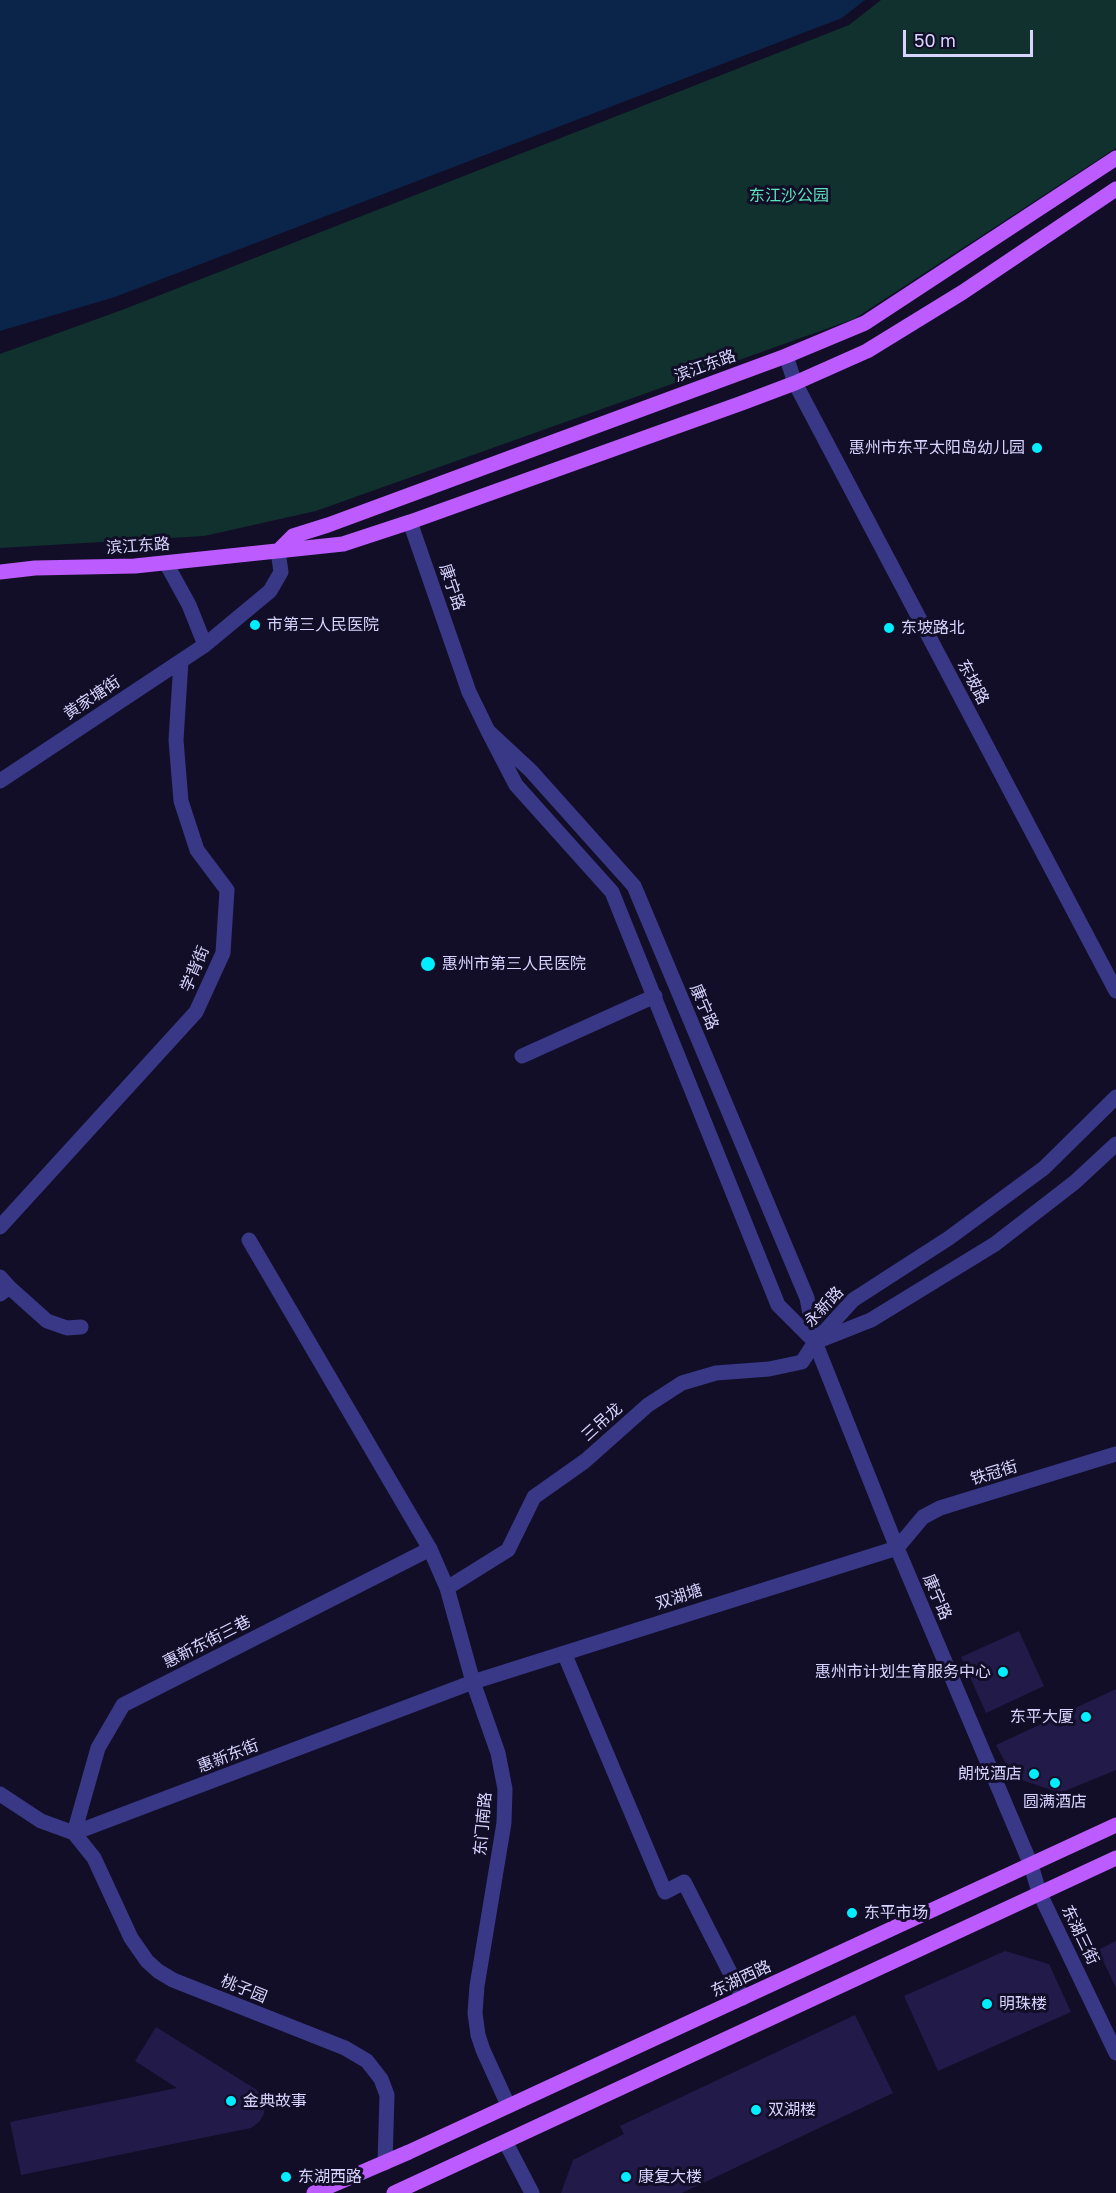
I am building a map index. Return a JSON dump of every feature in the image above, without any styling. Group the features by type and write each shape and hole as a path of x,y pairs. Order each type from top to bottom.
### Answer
{"main road":[{"name":"滨江东路","path":"278,551 293,536 786,356 865,323 1116,158"},
{"name":"滨江东路","path":"0,572 35,568 135,566 342,544 410,522 795,383 867,351 963,292 1116,189"},
{"name":"东湖西路","path":"314,2193 385,2163 1116,1825"},
{"path":"394,2193 1116,1858"}],"street":[{"name":"东坡路","path":"786,356 795,383 1116,991"},
{"name":"康宁路","path":"410,522 469,692 488,731 516,785 612,892 778,1305 815,1342"},
{"name":"黄家塘街","path":"0,781 205,645 270,591 281,572 278,551"},
{"path":"166,563 189,605 205,645"},
{"name":"学背街","path":"0,1227 196,1012 223,953 227,890 197,850 180,801 176,740 180,661"},
{"name":"康宁路","path":"488,731 531,771 634,886 807,1298 815,1342 897,1548 1031,1865"},
{"path":"522,1056 655,996"},
{"name":"永新路","path":"815,1342 853,1300 949,1238 1044,1167 1116,1097"},
{"name":"永新路","path":"815,1342 872,1320 995,1244 1074,1182 1116,1144"},
{"name":"东门南路","path":"249,1240 430,1549 447,1588 473,1682 498,1752 505,1800 503,1834 477,1986 476,2021 483,2050 508,2105"},
{"path":"3,1286 47,1321 67,1328 81,1327"},
{"name":"三吊龙","path":"447,1588 508,1550 534,1497 585,1461 648,1405 682,1383 716,1374 770,1369 802,1362 815,1342"},
{"name":"铁冠街","path":"897,1548 923,1517 940,1508 1116,1456"},
{"name":"双湖塘","path":"473,1682 897,1548"},
{"name":"惠新东街三巷","path":"74,1833 98,1748 123,1705 430,1549"},
{"path":"564,1653 665,1892 684,1882 743,1998"},
{"name":"惠新东街","path":"74,1833 473,1682"},
{"path":"0,1794 42,1821 74,1833"},
{"name":"桃子园","path":"74,1833 94,1858 131,1938 147,1961 163,1975 345,2049 367,2061 381,2079 387,2095 385,2163"},
{"name":"东湖三街","path":"1031,1865 1039,1892 1116,2053"},
{"path":"506,2142 532,2193"}],"green space":[{"name":"东江沙公园","path":"881,0 1116,0 1116,148 854,319 316,511 204,536 0,548 0,354 122,310 849,25"}],"water":[{"path":"0,0 865,0 842,18 115,297 0,331"}],"building":[{"name":"惠州市计划生育服务中心","path":"1019,1631 1044,1686 986,1713 961,1657"},
{"name":"东平大厦","path":"1116,1689 1116,1770 1060,1793 1013,1777 996,1745"},
{"path":"1116,1941 1116,1988 1098,1950"},
{"name":"明珠楼","path":"1005,1951 1049,1964 1071,2012 938,2071 904,1996"},
{"name":"双湖楼","path":"855,2015 893,2093 682,2193 561,2193 573,2160 624,2134 620,2126"},
{"name":"金典故事","path":"156,2027 257,2090 265,2103 264,2114 259,2122 251,2128 21,2175 10,2122 177,2088 135,2061"}],"place":[{"name":"惠州市东平太阳岛幼儿园","path":"1037,448"},
{"name":"市第三人民医院","path":"255,625"},
{"name":"东坡路北","path":"889,628"},
{"name":"惠州市第三人民医院","path":"428,964"},
{"name":"惠州市计划生育服务中心","path":"1003,1672"},
{"name":"东平大厦","path":"1086,1717"},
{"name":"朗悦酒店","path":"1034,1774"},
{"name":"圆满酒店","path":"1055,1783"},
{"name":"东平市场","path":"852,1913"},
{"name":"明珠楼","path":"987,2004"},
{"name":"金典故事","path":"231,2101"},
{"name":"双湖楼","path":"756,2110"},
{"name":"东湖西路","path":"286,2177"},
{"name":"康复大楼","path":"626,2177"}]}
